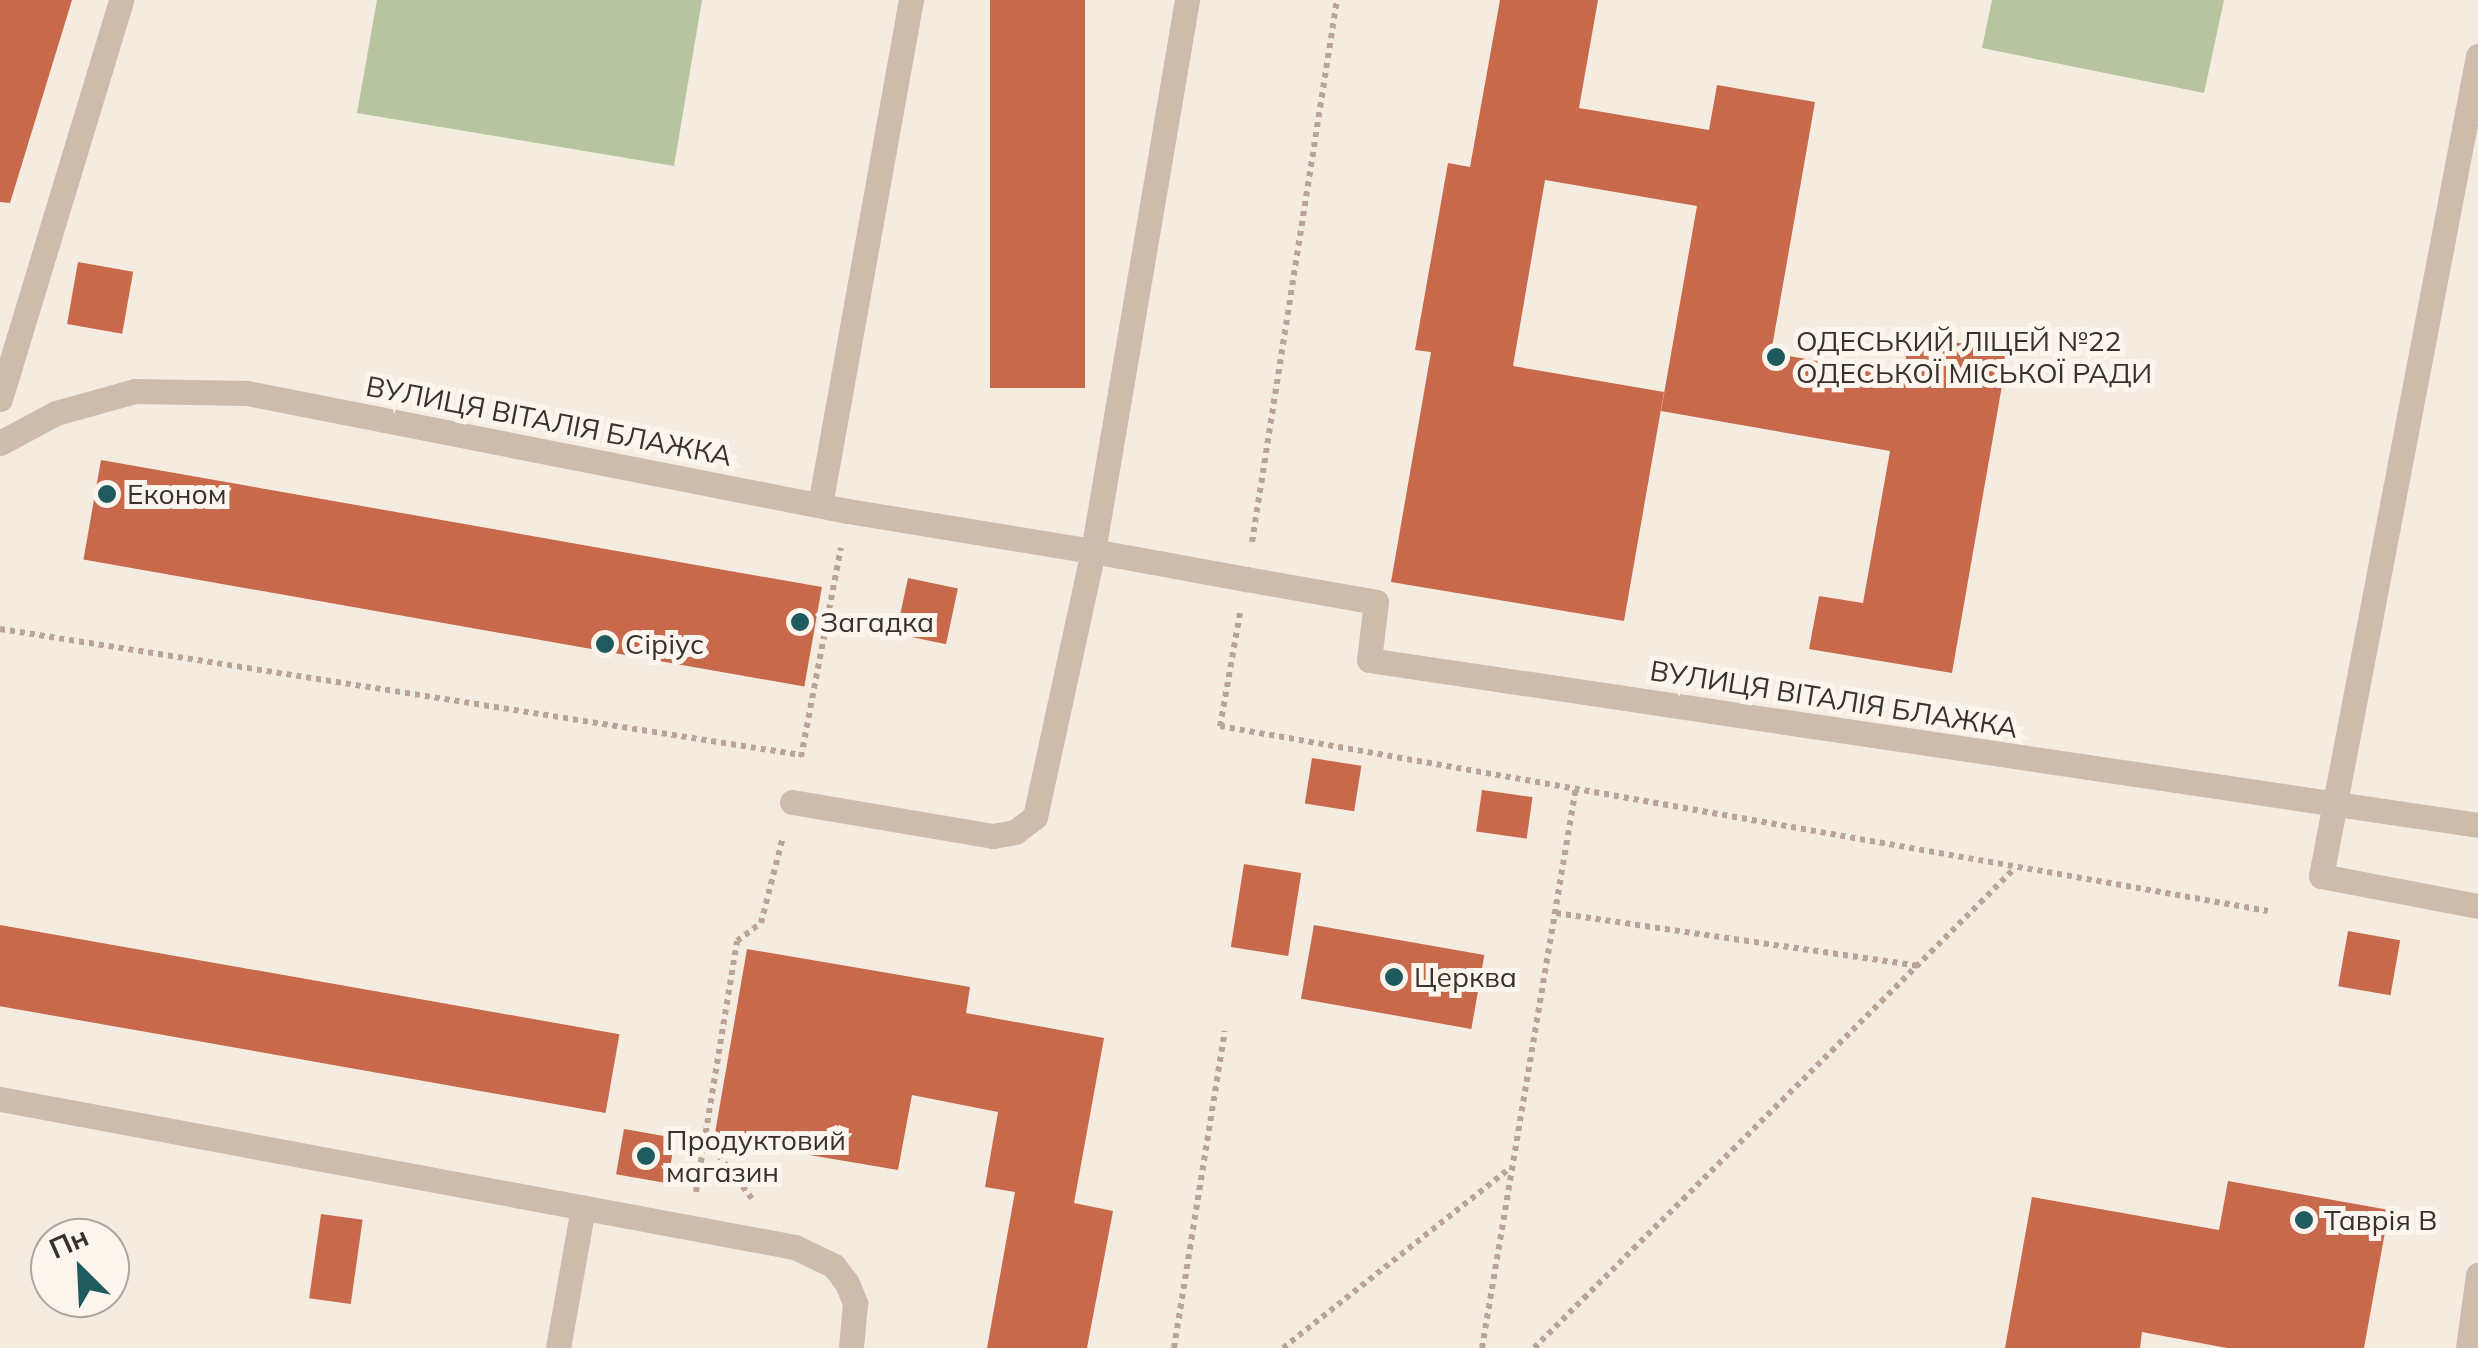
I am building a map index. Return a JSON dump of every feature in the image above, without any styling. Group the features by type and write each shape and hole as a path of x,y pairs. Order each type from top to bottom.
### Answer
{"street":[{"path":"0,399 120,0"},
{"path":"820,505 911,0"},
{"path":"792,802 993,836 1015,832 1036,817 1094,552 1187,0"},
{"path":"2478,56 2321,876 2478,906"},
{"name":"ВУЛИЦЯ ВІТАЛІЯ БЛАЖКА","path":"0,443 56,412 135,391 247,392 848,511 1376,602 1368,660 2478,825"},
{"path":"0,1099 789,1246 816,1254 848,1283 855,1303 851,1348"},
{"path":"558,1348 583,1207"},
{"path":"2468,1348 2478,1275"}],"path":[{"path":"1337,0 1220,726 2013,870 2268,911"},
{"path":"690,1227 737,941 761,924 802,755 848,511"},
{"path":"0,629 802,755"},
{"path":"1482,1348 1576,788"},
{"path":"1534,1348 2013,870"},
{"path":"1556,913 1920,966"},
{"path":"1174,1348 1225,1031"},
{"path":"705,1138 789,1246"},
{"path":"1283,1348 1510,1168"}],"green space":[{"path":"377,0 702,0 674,166 357,113"},
{"path":"1992,0 2224,0 2204,93 1982,48"}],"building":[{"path":"0,0 72,0 10,203 0,202"},
{"path":"990,0 1085,0 1085,388 990,388"},
{"path":"1500,0 1598,0 1579,108 1709,130 1717,85 1815,102 1771,353 1903,375 1910,335 2008,351 1952,673 1809,649 1819,596 1863,603 1890,451 1661,411 1697,206 1545,180 1513,366 1664,392 1624,621 1391,582 1431,352 1415,350 1448,163 1470,167"},
{"path":"78,262 133,272 122,334 67,324"},
{"path":"101,460 822,587 804,687 83,559"},
{"path":"908,578 958,589 946,644 896,634"},
{"path":"1312,758 1361,766 1354,811 1305,803"},
{"path":"1482,790 1533,797 1527,839 1476,832"},
{"path":"1244,864 1301,873 1288,956 1231,947"},
{"path":"0,925 619,1034 606,1113 0,1006"},
{"path":"1314,925 1484,955 1471,1029 1301,999"},
{"path":"2348,931 2400,940 2390,995 2338,986"},
{"path":"747,949 970,987 966,1013 1104,1038 1074,1203 1113,1211 1087,1348 987,1348 1015,1192 985,1187 998,1112 912,1095 898,1170 714,1139"},
{"name":"Продуктовий магазин","path":"624,1129 675,1138 667,1183 616,1174"},
{"path":"2228,1181 2389,1210 2364,1348 2227,1348 2142,1332 2140,1348 2005,1348 2032,1197 2219,1230"},
{"path":"321,1214 363,1220 351,1304 309,1298"}],"place":[{"name":"ОДЕСЬКИЙ ЛІЦЕЙ №22 ОДЕСЬКОЇ МІСЬКОЇ РАДИ","path":"1776,357"},
{"name":"Економ","path":"107,494"},
{"name":"Загадка","path":"800,622"},
{"name":"Сіріус","path":"605,644"},
{"name":"Церква","path":"1394,977"},
{"name":"Продуктовий магазин","path":"646,1156"},
{"name":"Таврія В","path":"2304,1220"}]}
